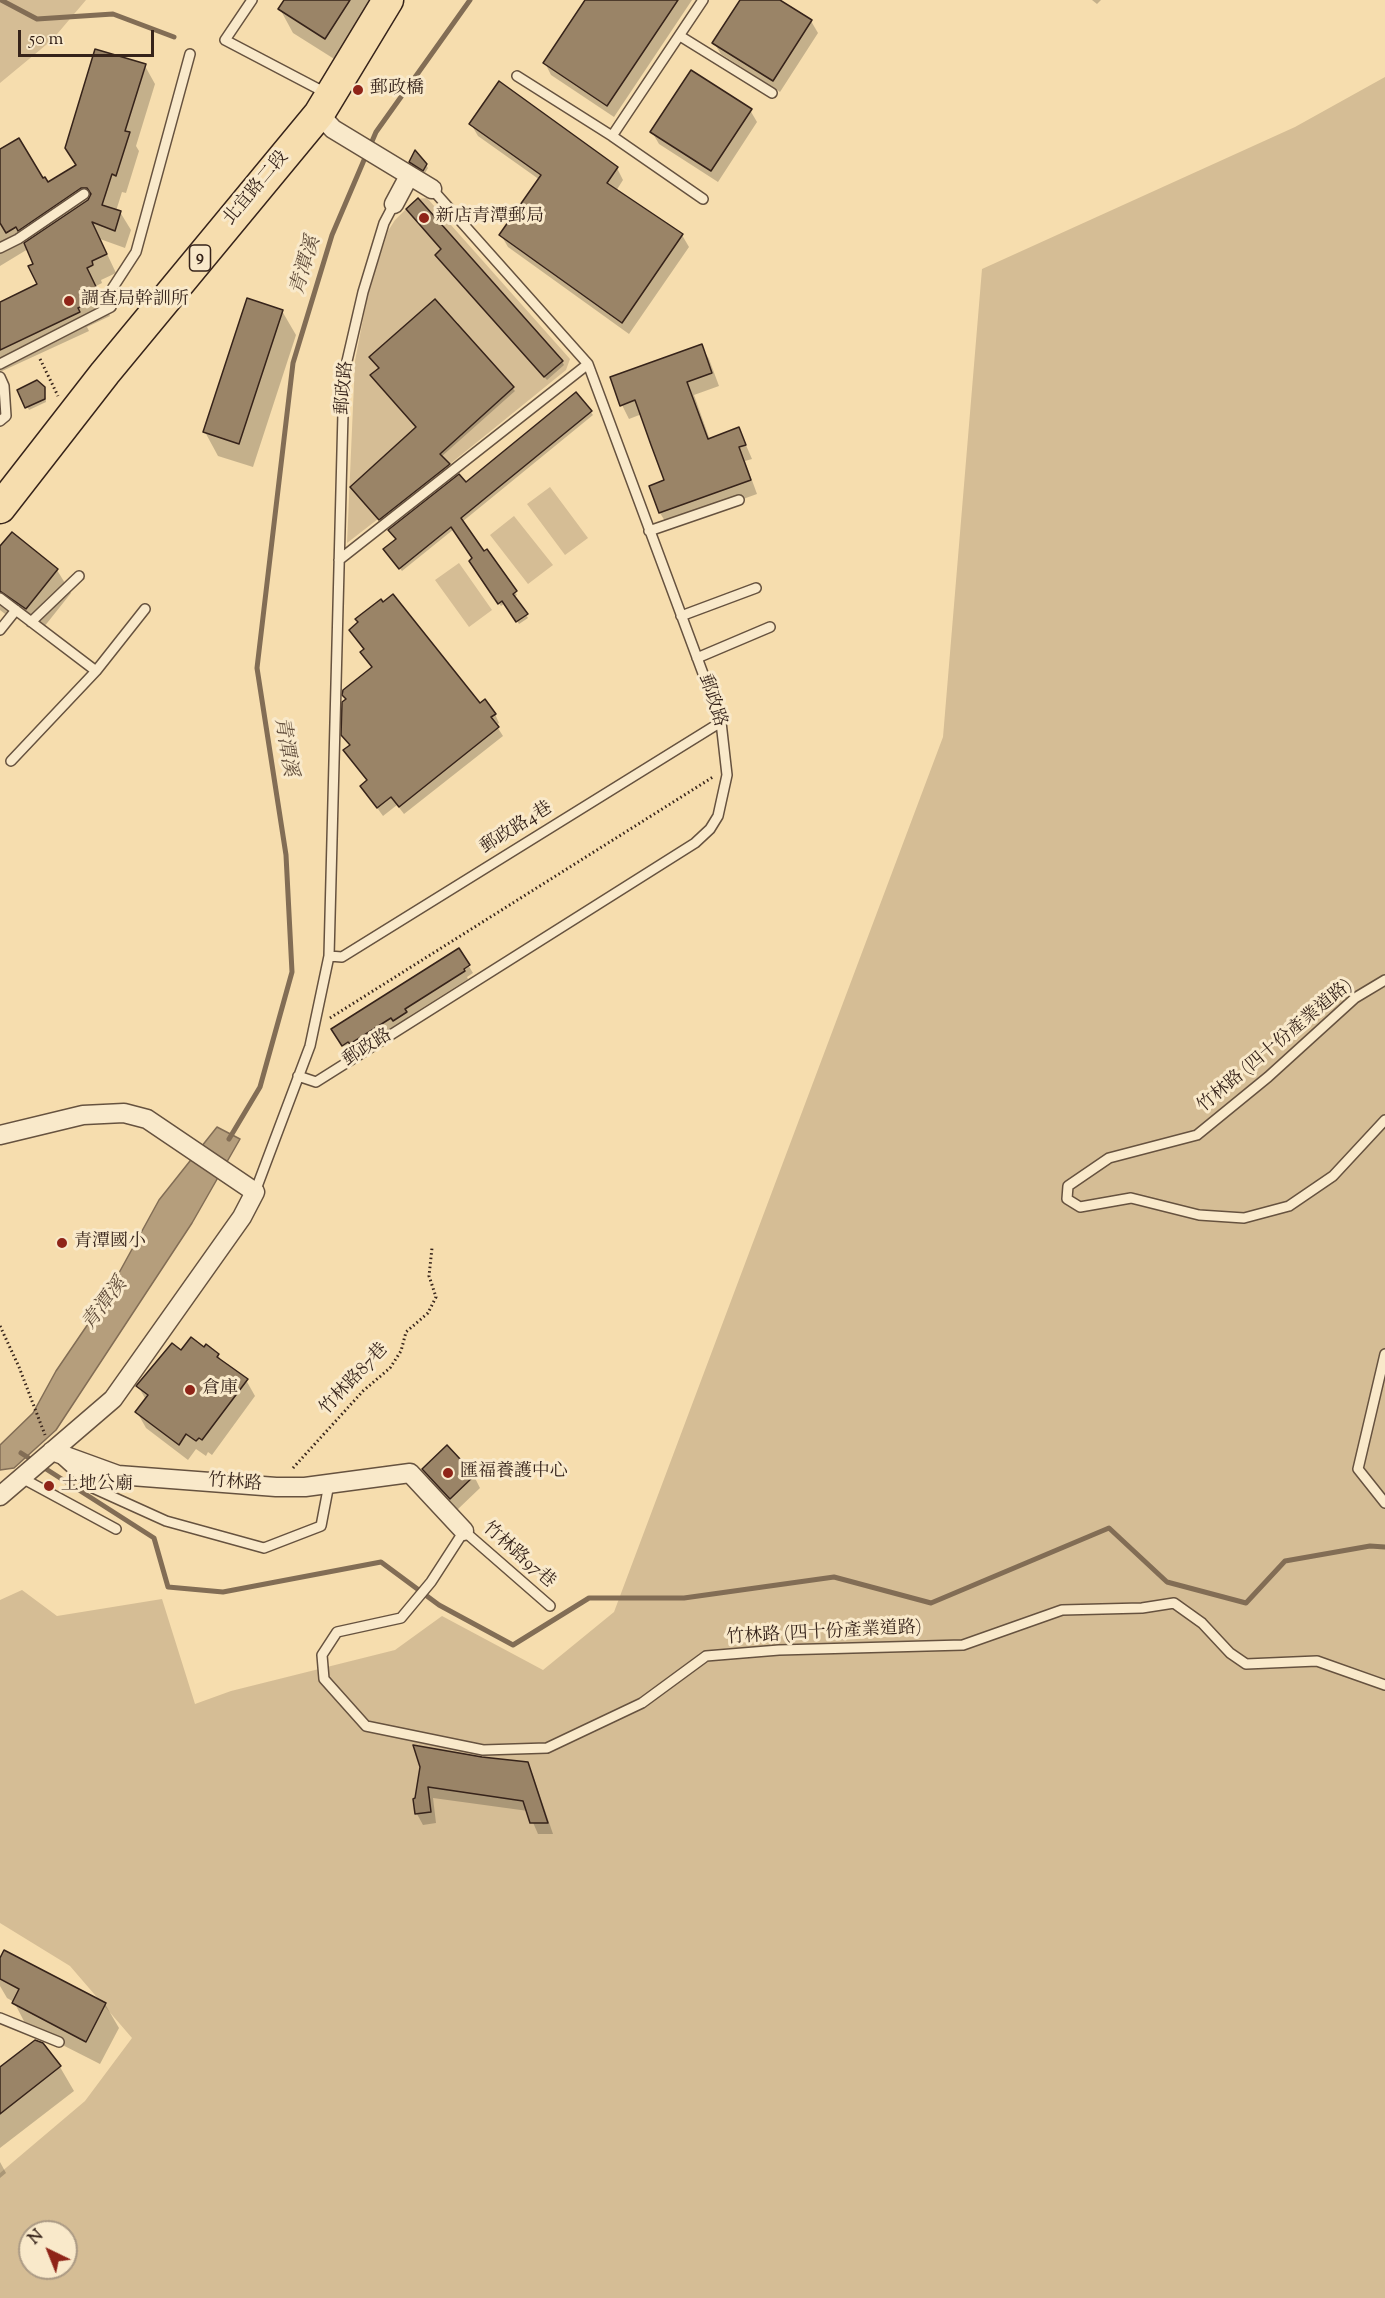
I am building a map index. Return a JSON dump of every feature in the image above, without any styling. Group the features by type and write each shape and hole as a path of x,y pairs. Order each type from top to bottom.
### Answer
{"main road":[{"name":"北宜路二段","path":"0,508 105,373 327,113 388,0"}],"street":[{"path":"327,113 403,172"},
{"name":"郵政路","path":"394,204 403,172 432,189"},
{"path":"0,1135 83,1116 124,1113 147,1119 255,1192"},
{"name":"郵政路","path":"52,1451 113,1399 242,1217 255,1192"},
{"path":"0,1496 52,1451"},
{"name":"竹林路","path":"52,1451 118,1475 276,1487 305,1487 410,1473 464,1532"}],"lane":[{"path":"252,0 225,40 327,113"},
{"path":"612,136 703,0"},
{"path":"680,36 772,93"},
{"path":"0,364 111,307 112,289 136,252 190,54"},
{"path":"518,76 612,136 703,199"},
{"name":"郵政路","path":"298,1076 316,1082 695,843 710,829 718,816 727,775 720,722 588,364 432,189"},
{"path":"0,248 18,239 84,194"},
{"name":"郵政路","path":"255,1192 310,1046 329,956 345,374 363,292 384,223 394,204"},
{"path":"339,560 588,364"},
{"path":"0,377 4,386 6,416 0,421"},
{"path":"650,531 739,500"},
{"path":"31,622 79,576"},
{"path":"681,616 756,588"},
{"path":"0,598 96,671"},
{"path":"11,761 96,671 146,609"},
{"path":"0,630 16,610"},
{"path":"697,658 770,627"},
{"name":"郵政路4巷","path":"329,956 342,957 720,722"},
{"name":"竹林路 (四十份產業道路)","path":"1385,980 1355,998 1268,1077 1197,1136 1108,1158 1068,1186 1066,1199 1080,1207 1131,1198 1199,1215 1244,1218 1288,1206 1333,1176 1385,1120"},
{"path":"1385,1354 1358,1469 1385,1503"},
{"path":"52,1451 93,1488 166,1521 264,1548 321,1526 329,1484"},
{"path":"20,1477 116,1529"},
{"name":"竹林路 (四十份產業道路)","path":"464,1532 431,1582 401,1618 337,1632 322,1655 324,1679 366,1726 483,1749 547,1748 642,1703 706,1656 779,1650 963,1645 1062,1610 1142,1608 1174,1603 1202,1623 1230,1653 1246,1664 1317,1661 1385,1685"},
{"name":"竹林路97巷","path":"464,1532 550,1606"},
{"path":"0,2018 59,2042"}],"path":[{"path":"34,347 58,396"},
{"path":"315,1021 323,1023 714,776 727,775"},
{"name":"竹林路87巷","path":"276,1487 363,1391 390,1368 401,1351 406,1332 428,1313 436,1297 429,1276 432,1248"},
{"path":"0,1326 52,1451"}],"shaded area":[{"path":"0,0 86,0 52,40 0,83"},
{"path":"1385,77 1385,2298 0,2298 0,2173 85,2101 132,2038 70,1966 0,1923 0,1600 22,1590 57,1616 162,1599 195,1704 231,1691 395,1650 442,1616 543,1670 614,1612 943,737 982,269 1295,127"},
{"path":"427,198 570,359 566,370 450,464 439,452 449,446 514,387 493,363 475,378 475,361 484,353 466,333 458,341 440,339 458,323 435,299 369,357 379,368 370,376 416,427 350,486 378,519 347,543 355,361 368,293 388,231 395,220 406,209 425,231 438,220 417,199"},
{"path":"550,487 588,538 565,555 527,504"},
{"path":"514,516 553,565 528,584 490,535"},
{"path":"459,563 492,610 469,627 435,580"}],"water":[{"path":"217,1127 240,1139 192,1223 56,1430 14,1468 0,1470 0,1445 33,1413 56,1371 103,1302 159,1200"}],"building":[{"path":"284,0 350,0 325,39 278,9"},
{"path":"585,0 678,0 607,106 543,63"},
{"path":"740,0 780,0 812,20 773,81 712,43"},
{"path":"95,49 146,64 125,131 130,132 116,176 112,174 102,205 121,211 115,231 92,222 107,254 92,261 93,265 87,268 101,297 78,308 80,312 0,350 0,302 37,284 28,266 33,264 24,243 88,200 91,194 87,188 81,188 18,231 16,227 6,233 0,223 0,149 19,138 43,178 45,177 48,182 76,165 65,148"},
{"path":"691,70 752,109 711,171 650,132"},
{"path":"499,81 618,167 607,183 683,234 622,323 499,235 541,175 469,124"},
{"path":"415,150 427,164 423,171 409,162"},
{"path":"418,198 563,361 544,377 435,255 441,249 406,209"},
{"path":"247,298 283,310 239,444 203,432"},
{"path":"435,299 514,387 440,454 450,464 379,520 350,487 416,427 370,375 379,368 369,357"},
{"path":"702,344 712,373 687,382 708,439 739,427 746,445 739,447 751,480 659,513 649,486 664,480 635,400 620,406 610,377"},
{"path":"37,380 45,387 45,399 25,408 17,390"},
{"path":"576,392 592,411 461,518 484,551 487,549 517,591 513,594 528,614 516,622 502,601 498,604 469,561 472,558 451,527 399,569 383,549 396,539 388,530 459,474 466,482"},
{"path":"12,532 58,569 26,609 0,591 0,546"},
{"path":"393,594 480,703 485,699 496,714 491,717 499,727 399,807 391,797 377,808 360,786 367,780 343,750 350,745 341,735 342,702 346,699 342,695 343,690 372,667 360,652 364,649 349,630 358,622 355,619 381,599 383,602"},
{"path":"459,948 470,965 464,969 465,971 405,1009 407,1012 393,1021 391,1018 350,1044 348,1042 342,1046 331,1029"},
{"name":"倉庫","path":"191,1337 204,1347 206,1344 219,1354 217,1357 248,1379 202,1440 199,1438 196,1441 186,1434 179,1445 135,1412 148,1395 136,1386 172,1343 181,1350"},
{"name":"匯福養護中心","path":"447,1445 475,1475 450,1499 422,1469"},
{"path":"413,1745 528,1762 548,1823 530,1823 523,1801 428,1787 431,1812 415,1814 413,1799 420,1767"},
{"path":"4,1950 106,2003 86,2042 12,2003 19,1989 0,1979 0,1958"},
{"path":"35,2040 43,2043 61,2066 0,2114 0,2067"}],"waterway":[{"path":"1,0 37,19 113,14 174,37"},
{"name":"青潭溪","path":"229,1139 260,1087 292,972 286,855 257,668 293,363 332,235 376,132 470,0"},
{"path":"21,1453 154,1538 168,1587 223,1592 381,1562 439,1605 513,1645 589,1598 684,1598 834,1577 931,1603 1109,1528 1167,1582 1246,1603 1285,1561 1370,1546 1385,1547"}],"place":[{"name":"郵政橋","path":"358,90"},
{"name":"新店青潭郵局","path":"424,218"},
{"name":"調查局幹訓所","path":"69,301"},
{"name":"青潭國小","path":"62,1243"},
{"name":"倉庫","path":"190,1390"},
{"name":"匯福養護中心","path":"448,1473"},
{"name":"土地公廟","path":"49,1486"}]}
